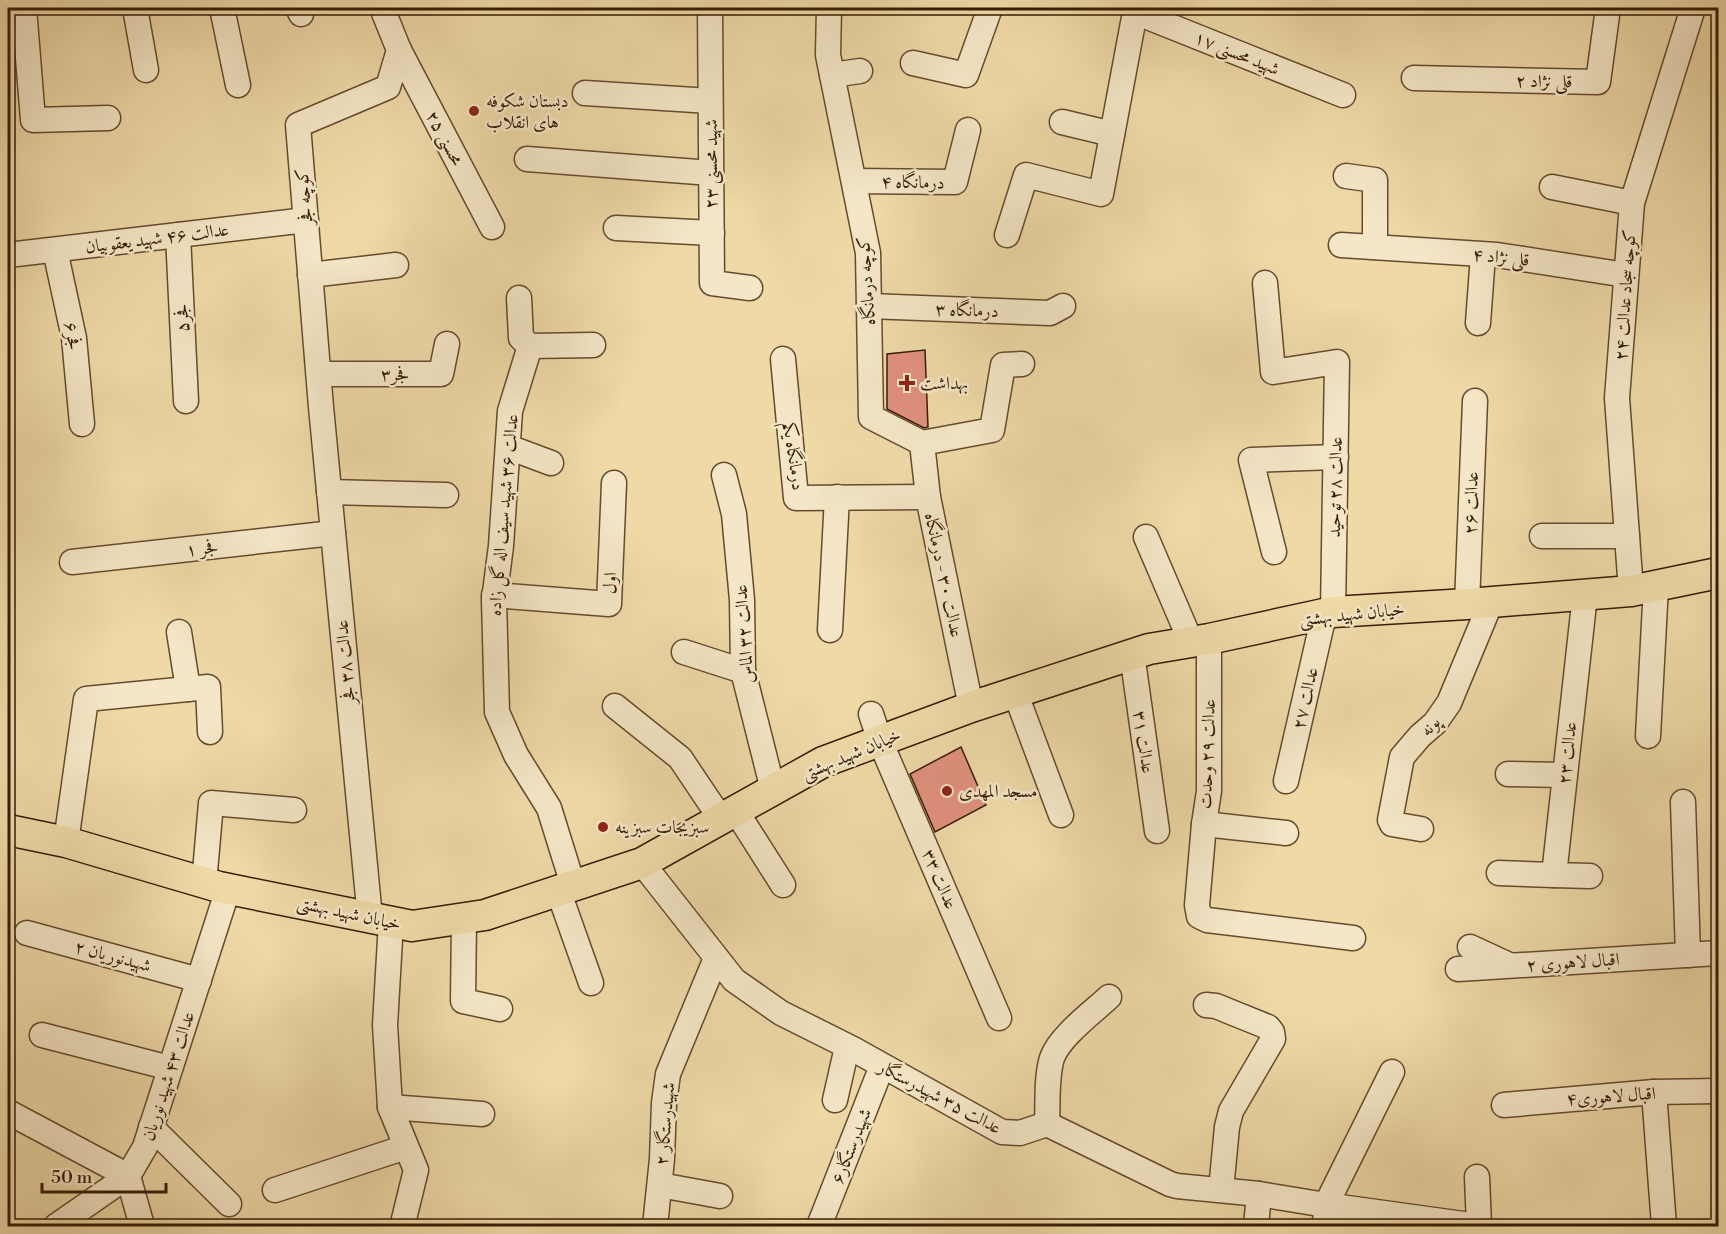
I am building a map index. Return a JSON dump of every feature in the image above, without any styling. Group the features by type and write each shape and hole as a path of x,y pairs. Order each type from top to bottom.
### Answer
{"main road":[{"name":"خیابان شهید بهشتی","path":"8,830 66,842 216,886 412,926 485,915 642,863 823,762 876,727 971,707 1149,649 1329,614 1643,589 1719,573"}],"street":[{"path":"24,8 33,120 108,118"},
{"path":"135,8 146,70"},
{"path":"222,8 238,85"},
{"name":"محسنی ۲۵","path":"382,8 399,50 492,227"},
{"name":"شهید محسنی ۲۳","path":"710,8 712,283 750,288"},
{"name":"کوچه درمانگاه","path":"829,8 830,65 868,253 871,417 922,443"},
{"path":"913,63 966,75 990,8"},
{"name":"قلی نژاد ۲","path":"1414,78 1598,82 1608,8"},
{"name":"کوچه سجاد عدالت ۲۴","path":"1648,736 1643,589 1627,536 1617,398 1632,203 1692,8"},
{"path":"1007,235 1026,175 1101,194 1134,10"},
{"name":"شهید محسنی ۱۷","path":"1134,10 1343,95"},
{"name":"کوچه فجر","path":"321,406 298,125 388,87 399,50"},
{"path":"830,65 860,71"},
{"path":"585,93 710,101"},
{"path":"1062,122 1112,134"},
{"name":"درمانگاه ۴","path":"854,181 955,183 968,130"},
{"path":"527,159 711,172"},
{"path":"1346,176 1375,180 1375,248"},
{"path":"1552,188 1632,203"},
{"name":"عدالت ۴۶ شهید یعقوبیان","path":"8,255 306,220"},
{"path":"616,228 712,233"},
{"name":"فجر۵","path":"178,235 186,400"},
{"name":"قلی نژاد ۴","path":"1341,245 1497,255 1626,275"},
{"name":"فجر۶","path":"55,250 74,338 82,424"},
{"path":"1478,323 1483,255"},
{"path":"310,275 396,265"},
{"name":"عدالت ۲۸ توحید","path":"1265,283 1273,372 1337,362 1336,457 1329,614"},
{"path":"519,298 521,338 530,346 593,345"},
{"name":"درمانگاه ۳","path":"869,306 1050,313 1063,306"},
{"name":"فجر۳","path":"319,374 441,374 447,344"},
{"name":"عدالت ۳۶ شهید سیف اله گل زاده","path":"530,346 510,411 501,546 494,595 497,712 516,755 549,808 565,887 591,983"},
{"name":"درمانگاه یکم","path":"783,359 796,498 928,497"},
{"path":"922,443 992,430 1003,365 1022,364"},
{"name":"عدالت ۲۶","path":"1475,401 1479,603"},
{"name":"عدالت ۳۸ فجر","path":"321,406 333,533 380,920 390,1107 416,1170 403,1223 405,1227"},
{"name":"عدالت ۳۰ - درمانگاه","path":"922,443 928,497 971,707"},
{"path":"508,447 551,463"},
{"path":"1274,552 1251,460 1336,457"},
{"name":"عدالت ۳۲ الماس","path":"724,475 734,514 742,600 743,671 773,790"},
{"name":"اول","path":"494,595 609,604 614,483"},
{"path":"329,492 446,495"},
{"path":"830,630 837,497"},
{"name":"فجر ۱","path":"72,562 333,533"},
{"path":"1542,536 1627,536"},
{"path":"1146,537 1200,640"},
{"name":"عدالت ۲۳","path":"1554,875 1585,595"},
{"name":"پونه","path":"1421,829 1392,824 1390,819 1402,757 1435,723 1449,703 1479,603"},
{"name":"عدالت ۲۷","path":"1286,781 1329,614"},
{"path":"179,632 188,689"},
{"name":"عدالت ۲۹ وحدت","path":"1200,640 1209,791 1204,824 1286,833"},
{"path":"684,652 743,671"},
{"name":"عدالت ۳۱","path":"1132,654 1157,831"},
{"path":"66,842 86,699 208,687 210,732"},
{"path":"1015,692 1061,815"},
{"path":"615,706 680,758 783,885"},
{"name":"عدالت ۳۳","path":"876,727 999,1018"},
{"path":"1508,774 1565,775"},
{"path":"1683,802 1688,955"},
{"name":"عدالت ۴۳ شهید نوریان","path":"56,1227 128,1176 145,1147 199,980 216,886 211,803 294,810"},
{"path":"1204,824 1197,905 1199,916 1207,920 1353,938"},
{"name":"عدالت ۳۵ شهیدرستگار","path":"642,863 734,980 781,1013 1002,1132 1020,1133 1047,1124"},
{"path":"1499,873 1590,876"},
{"path":"464,918 463,1002 500,1009"},
{"name":"شهیدنوریان ۲","path":"27,933 199,980"},
{"path":"1470,947 1511,966"},
{"name":"اقبال لاهوری ۲","path":"1458,969 1719,953"},
{"name":"شهیدرستگار ۲","path":"655,1227 668,1074 716,958"},
{"path":"1109,997 1056,1048 1050,1068 1047,1124 1170,1184 1186,1188 1259,1194 1326,1216 1479,1227 1477,1177"},
{"path":"1206,1005 1216,1006 1268,1027 1273,1039 1231,1111 1227,1127 1221,1190"},
{"path":"42,1035 171,1068"},
{"path":"835,1100 847,1047"},
{"name":"شهیدرستگار۶","path":"819,1227 882,1066"},
{"path":"1326,1216 1392,1072"},
{"name":"اقبال لاهوری۴","path":"1504,1105 1654,1092 1719,1090"},
{"path":"1654,1092 1664,1227"},
{"path":"390,1107 482,1114"},
{"path":"8,1112 128,1176 142,1227"},
{"path":"151,1127 229,1204"},
{"path":"274,1190 406,1147"},
{"path":"660,1185 720,1196"},
{"path":"1256,1227 1259,1194"}],"building":[{"name":"بهداشت","path":"925,350 928,427 924,428 887,409 887,354"},
{"name":"مسجد المهدی","path":"961,747 986,805 935,832 910,774"}],"place":[{"name":"دبستان شکوفه های انقلاب","path":"474,111"},
{"name":"بهداشت","path":"907,383"},
{"name":"مسجد المهدی","path":"947,791"},
{"name":"سبزیجات سبزینه","path":"603,827"}]}
